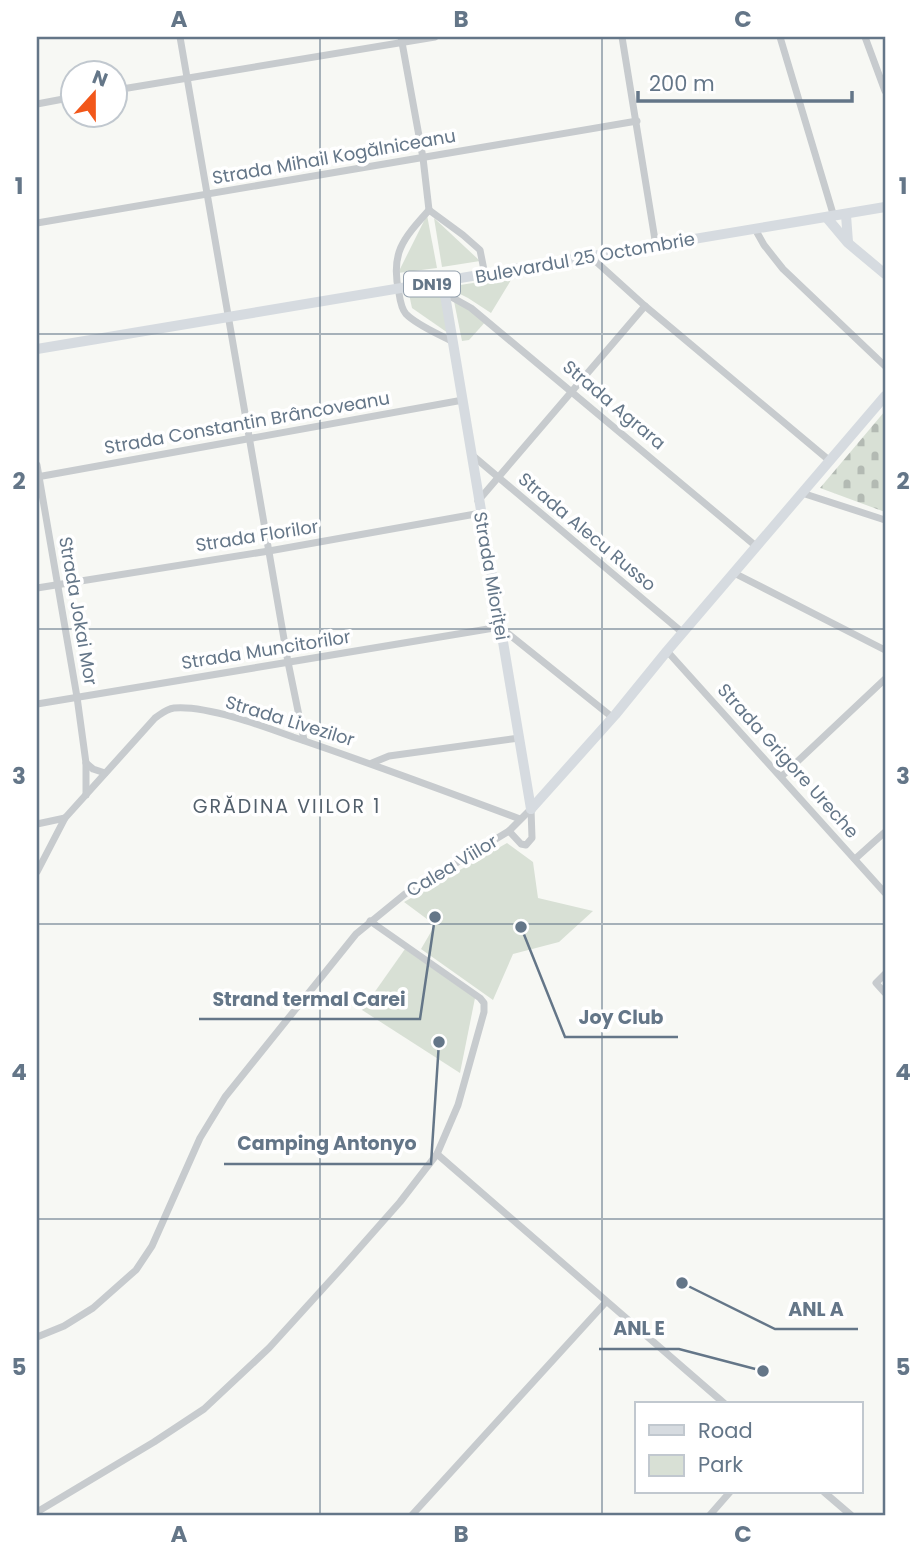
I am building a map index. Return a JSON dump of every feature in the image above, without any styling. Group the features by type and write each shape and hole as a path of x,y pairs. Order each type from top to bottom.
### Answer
{"main road":[{"name":"Bulevardul 25 Octombrie","path":"37,349 398,290 444,288 485,276 885,207"}],"street":[{"path":"180,37 288,662 304,740"},
{"path":"130,87 402,39 435,37"},
{"path":"622,37 656,246"},
{"path":"780,37 836,216 848,243 885,274"},
{"path":"865,37 885,90"},
{"path":"402,39 423,158 429,210 403,243 396,258 398,290 402,307 408,316 453,342"},
{"path":"37,104 60,100"},
{"name":"Strada Mihail Kogălniceanu","path":"37,223 637,121"},
{"path":"429,210 480,250 485,276"},
{"path":"836,216 848,243"},
{"path":"755,229 783,269 885,366"},
{"path":"592,258 645,306 830,461"},
{"name":"Strada Mioriței","path":"444,288 531,809"},
{"name":"Strada Agrara","path":"444,288 574,392 757,547"},
{"path":"478,501 645,306"},
{"name":"Calea Viilor","path":"37,1337 64,1326 93,1308 136,1270 152,1247 200,1138 225,1097 356,934 405,894 509,831 531,809 885,396"},
{"name":"Strada Constantin Brâncoveanu","path":"38,477 463,400"},
{"name":"Strada Alecu Russo","path":"472,454 683,633"},
{"name":"Strada Jokai Mor","path":"37,465 77,697 86,763 86,796"},
{"path":"802,493 885,520"},
{"name":"Strada Florilor","path":"37,588 269,551 481,513"},
{"path":"734,573 885,650"},
{"path":"500,627 612,717"},
{"name":"Strada Muncitorilor","path":"37,704 500,627"},
{"name":"Strada Grigore Ureche","path":"667,651 885,893"},
{"path":"782,776 885,679"},
{"name":"Strada Livezilor","path":"37,872 65,818 155,718 174,708 202,710 258,725 371,763 520,819"},
{"name":"Strada Livezilor","path":"371,763 389,756 519,738"},
{"path":"86,763 105,774"},
{"path":"509,831 522,844 529,842 532,838 531,809"},
{"path":"37,824 65,818"},
{"path":"855,859 885,832"},
{"path":"37,1512 204,1409 269,1348 400,1202 437,1154 458,1105 484,1012 484,1003 370,921"},
{"path":"885,974 876,983 885,993"},
{"path":"437,1154 723,1402"},
{"path":"411,1516 606,1302"},
{"path":"709,1516 728,1494"},
{"path":"826,1494 852,1516"}],"green space":[{"path":"427,215 437,268 398,273"},
{"path":"434,218 480,261 442,267"},
{"path":"510,277 511,280 491,313 454,291 454,286"},
{"path":"442,288 448,333 412,308 409,294"},
{"path":"454,301 487,320 469,340 462,341"},
{"path":"885,411 885,512 820,488"},
{"path":"507,843 533,862 538,898 593,911 559,942 513,954 493,1000 421,949 435,925 404,902"},
{"path":"405,949 475,998 460,1073 362,1010"}],"place":[{"name":"Strand termal Carei","path":"435,917"},
{"name":"Joy Club","path":"521,927"},
{"name":"Camping Antonyo","path":"439,1042"},
{"name":"ANL A","path":"682,1283"},
{"name":"ANL E","path":"763,1371"}],"district":[{"name":"GRĂDINA VIILOR 1","path":"287,806"}]}
